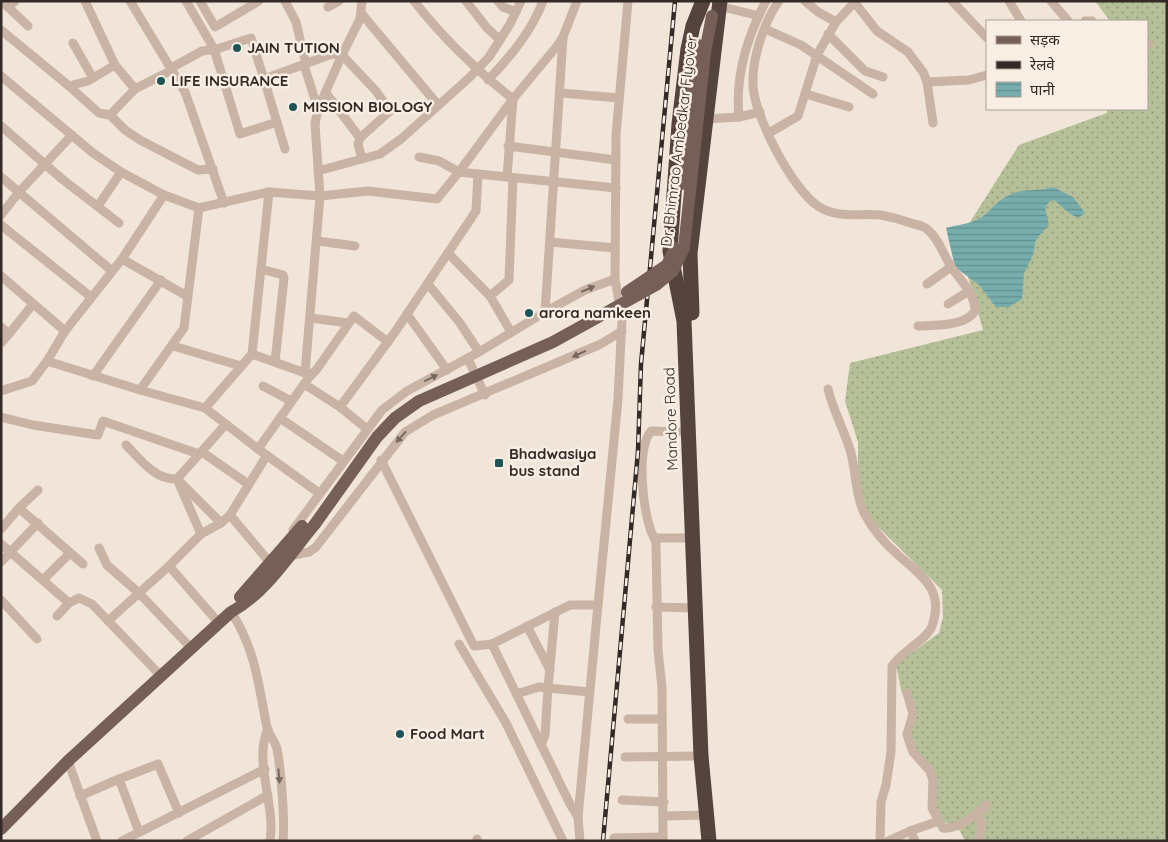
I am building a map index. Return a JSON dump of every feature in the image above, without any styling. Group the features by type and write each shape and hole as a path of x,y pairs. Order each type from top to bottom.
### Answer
{"highway":[{"name":"Mandore Road","path":"711,7 705,119 690,253 690,280 699,420 713,782 718,841"},
{"name":"Mandore Road","path":"709,841 701,756 690,432 684,321 670,252 679,124 688,49 692,26 711,7"}],"main road":[{"name":"Dr. Bhimrao Ambedkar Flyover","path":"288,550 377,437 395,418 418,401 553,342 656,285 673,271 684,248 711,7"},
{"path":"231,612 237,600 271,564 288,550"},
{"path":"1,829 68,761 231,612 244,604 288,550"}],"street":[{"path":"85,1 115,65 135,89"},
{"path":"130,1 185,92 224,203"},
{"path":"186,1 214,50 240,134 277,122"},
{"path":"200,1 216,26 259,1"},
{"path":"285,1 296,22 305,64 318,109"},
{"path":"328,7 339,1"},
{"path":"258,449 304,384 308,374 320,196 315,124 318,109 361,14 362,1"},
{"path":"414,1 436,28 476,70 513,99"},
{"path":"466,1 487,28 500,40"},
{"path":"498,1 503,7 516,12"},
{"path":"318,171 380,154 438,106 489,57 521,1"},
{"path":"488,80 512,54 527,29 537,18 543,1"},
{"path":"1,76 72,135 121,172 164,195 200,208 269,192 320,196 368,191 437,199 563,37 577,1"},
{"path":"580,841 578,817 618,399 622,331 622,320 614,279 616,160 618,98 628,1"},
{"path":"739,117 738,92 740,72 766,1"},
{"path":"779,1 765,29 752,82 754,97 760,112 769,133 799,187 818,206 835,213 855,216 880,215 926,228 939,244 951,267 969,291 974,304 973,314 952,323 918,326"},
{"path":"805,1 818,12 836,22"},
{"path":"952,1 986,37"},
{"path":"1008,1 1020,20"},
{"path":"1051,1 1067,20"},
{"path":"769,133 798,116 817,55 836,22 856,2 877,31 914,60 928,82 933,123"},
{"path":"8,3 28,26"},
{"path":"711,7 759,16"},
{"path":"361,14 438,106"},
{"path":"765,29 777,32 817,55 873,94"},
{"path":"1,30 99,113 110,115 125,130 182,163 198,170 213,169"},
{"path":"828,34 865,71 883,77"},
{"path":"545,312 561,93 563,37"},
{"path":"110,115 135,89 202,51 214,50 251,38 285,149"},
{"path":"73,43 94,78"},
{"path":"264,79 332,54 342,55 376,91 390,111 360,138 358,144 362,159"},
{"path":"69,86 94,78 115,65"},
{"path":"928,82 969,80 986,75"},
{"path":"326,93 360,138"},
{"path":"561,93 618,98"},
{"path":"806,94 849,107"},
{"path":"490,296 509,280 510,177 508,146 513,99"},
{"path":"705,119 739,117 760,112"},
{"path":"1,126 119,223"},
{"path":"1,215 19,192 72,135"},
{"path":"508,146 616,160"},
{"path":"419,157 439,161 459,172 616,188"},
{"path":"98,206 121,172"},
{"path":"340,407 388,342 476,210 478,174"},
{"path":"1,177 112,271"},
{"path":"205,408 252,354 269,192"},
{"path":"1,391 32,380 90,297 122,259 164,195"},
{"path":"140,390 184,328 200,208"},
{"path":"1,225 90,297"},
{"path":"318,241 355,246"},
{"path":"550,242 615,248"},
{"path":"448,253 490,296 511,332"},
{"path":"122,259 187,296"},
{"path":"927,284 951,267"},
{"path":"261,269 282,275 284,278 275,362"},
{"path":"1,276 65,331"},
{"path":"614,279 585,290 545,312 468,359 407,391 382,410 296,525 288,550 309,552 316,548 381,460 405,432 433,415 602,344 622,331"},
{"path":"93,376 161,280"},
{"path":"428,284 460,323 480,352"},
{"path":"948,304 969,291"},
{"path":"1,343 33,304"},
{"path":"407,314 447,370"},
{"path":"252,354 308,374 317,369 354,316 388,342"},
{"path":"311,318 348,323"},
{"path":"1,327 9,334"},
{"path":"173,346 241,366"},
{"path":"468,359 485,394"},
{"path":"47,361 205,408 319,493"},
{"path":"304,384 340,407 367,429"},
{"path":"263,386 292,401"},
{"path":"828,388 838,422 851,451 863,511 886,543 927,580 935,598 932,628 925,637 897,658 892,666 891,752 886,785 880,802 880,841"},
{"path":"1,417 34,425 98,435 103,421 200,453 248,484"},
{"path":"280,418 343,461"},
{"path":"177,479 226,424"},
{"path":"614,838 663,839 662,688 658,650 655,538 650,530 643,498 645,441 651,432 690,432"},
{"path":"126,445 154,472 165,479 177,479 221,523"},
{"path":"108,622 201,534 221,523 230,515 268,455"},
{"path":"381,460 474,646 492,644 570,605 598,605"},
{"path":"177,479 201,534"},
{"path":"1,529 38,490"},
{"path":"19,508 83,564"},
{"path":"230,515 271,564"},
{"path":"1,562 38,524"},
{"path":"655,538 693,538"},
{"path":"1,544 69,602"},
{"path":"99,548 107,565 139,593 191,648"},
{"path":"44,580 70,553"},
{"path":"169,566 219,623"},
{"path":"57,616 69,602 79,598 92,604 161,676"},
{"path":"1,600 37,639"},
{"path":"656,606 696,608"},
{"path":"231,612 242,628 252,652 267,716 268,729 277,747 283,841"},
{"path":"541,745 545,735 554,612"},
{"path":"527,626 550,670"},
{"path":"459,644 506,723 563,841"},
{"path":"492,644 578,817"},
{"path":"516,694 539,687 589,692"},
{"path":"907,693 913,714 908,730 909,741 913,752 930,771 933,780 932,808 943,828 952,828 978,813 986,805"},
{"path":"628,719 661,718"},
{"path":"268,729 263,739 271,812 270,841"},
{"path":"625,757 701,756"},
{"path":"68,761 97,841"},
{"path":"80,796 158,764 179,813"},
{"path":"122,841 265,769"},
{"path":"119,779 139,832"},
{"path":"187,841 268,795"},
{"path":"622,800 664,802"},
{"path":"978,813 982,824 978,841"},
{"path":"664,816 706,815"},
{"path":"888,841 939,821"},
{"path":"910,831 916,841"}],"green space":[{"path":"1095,1 1167,1 1167,841 965,841 960,831 936,817 926,763 905,737 909,708 901,690 896,664 939,633 943,617 942,590 868,517 858,477 858,442 845,401 850,363 983,330 958,241 1019,145 1107,113 1107,110 1148,110 1148,20 1109,20"}],"water":[{"path":"1053,187 1073,197 1085,213 1078,218 1054,200 1049,202 1045,208 1049,225 1036,239 1033,255 1024,273 1022,299 1009,307 996,307 979,285 955,267 946,228 977,220 1011,194"}],"railway":[{"path":"603,841 638,451 641,364 675,1"}],"place":[{"name":"JAIN TUTION","path":"237,48"},
{"name":"LIFE INSURANCE","path":"161,81"},
{"name":"MISSION BIOLOGY","path":"293,107"},
{"name":"arora namkeen","path":"529,313"},
{"name":"Bhadwasiya bus stand","path":"499,463"},
{"name":"Food Mart","path":"400,734"}]}
